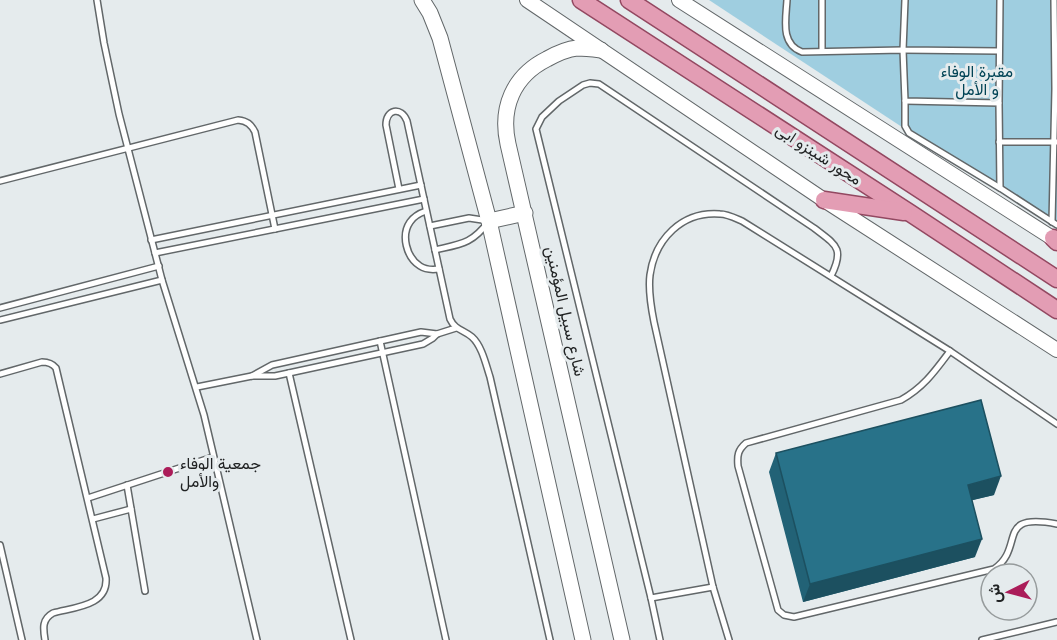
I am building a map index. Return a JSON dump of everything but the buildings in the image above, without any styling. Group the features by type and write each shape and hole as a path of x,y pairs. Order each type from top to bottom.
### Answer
{"main road":[{"path":"422,0 440,38 489,221 583,640"},
{"name":"محور شينزو ابى","path":"581,0 1057,310"},
{"name":"محور شينزو ابى","path":"629,0 1057,279"},
{"name":"شارع سبيل المؤمنين","path":"601,50 578,48 553,55 531,69 512,92 506,112 506,134 622,640"},
{"path":"825,200 910,213"},
{"path":"489,221 525,213"}],"street":[{"path":"526,0 825,200 1057,350"},
{"path":"679,0 1055,234"}],"lane":[{"path":"97,0 111,79 128,148 162,280 204,415 257,640"},
{"path":"787,0 787,38 795,49 802,52 999,51"},
{"path":"822,0 822,51"},
{"path":"905,0 903,50 905,126 909,133 999,188 1055,234"},
{"path":"999,188 1000,0"},
{"path":"1054,0 1056,41 1055,234"},
{"path":"660,640 539,140 537,129 539,122 560,101 583,85 590,82 599,84 828,239 836,246 839,258 831,276"},
{"path":"905,101 999,103"},
{"path":"399,189 386,125 388,116 397,111 402,113 407,121 450,319 456,328 475,340 487,369 550,640"},
{"path":"0,182 238,120 244,121 249,123 255,132 275,229"},
{"path":"999,142 1056,142"},
{"path":"151,240 421,184"},
{"path":"155,253 424,199"},
{"path":"426,211 418,214 411,221 407,229 407,246 410,255 422,267 431,270 439,269"},
{"path":"729,640 713,587 649,296 654,258 662,242 673,228 687,219 702,214 722,214 742,221 950,351 1057,424"},
{"path":"430,226 468,218 489,221 473,238 459,245 435,250"},
{"path":"0,308 159,266"},
{"path":"0,320 162,280"},
{"path":"252,376 272,365 421,332 436,334 456,328"},
{"path":"196,387 252,376 267,377 289,373 423,344 433,339 436,334"},
{"path":"380,341 446,640"},
{"path":"950,351 924,384 901,400 754,440 746,443 740,449 737,457 738,466 778,610 784,615 794,617 994,569 1002,564 1016,529 1024,523 1041,521 1057,524"},
{"path":"0,374 42,362 52,364 56,368 106,578 104,592 94,602 49,615 43,623 45,640"},
{"path":"289,373 351,640"},
{"path":"88,498 213,457"},
{"path":"127,485 145,591"},
{"path":"93,519 131,509"},
{"path":"0,545 22,640"},
{"path":"651,598 713,587"},
{"path":"982,640 1057,622"}],"green space":[{"name":"مقبرة الوفاء و الأمل","path":"709,0 1057,0 1057,229"}],"place":[{"name":"جمعية الوفاء والأمل","path":"168,472"}]}
